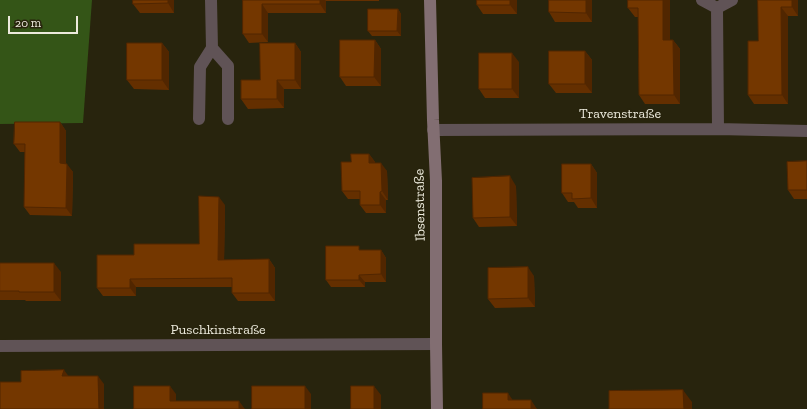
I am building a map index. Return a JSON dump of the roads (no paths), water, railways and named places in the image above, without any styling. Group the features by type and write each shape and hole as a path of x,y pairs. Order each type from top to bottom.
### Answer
{"street":[{"path":"200,119 200,67 212,48 211,0"},
{"name":"Ibsenstraße","path":"430,0 433,130 436,181 437,409"},
{"path":"702,0 717,8"},
{"path":"717,8 732,0"},
{"path":"717,8 718,129"},
{"path":"212,48 228,66 228,119"},
{"name":"Travenstraße","path":"433,130 718,129 807,131"},
{"name":"Puschkinstraße","path":"0,346 436,344"}]}
